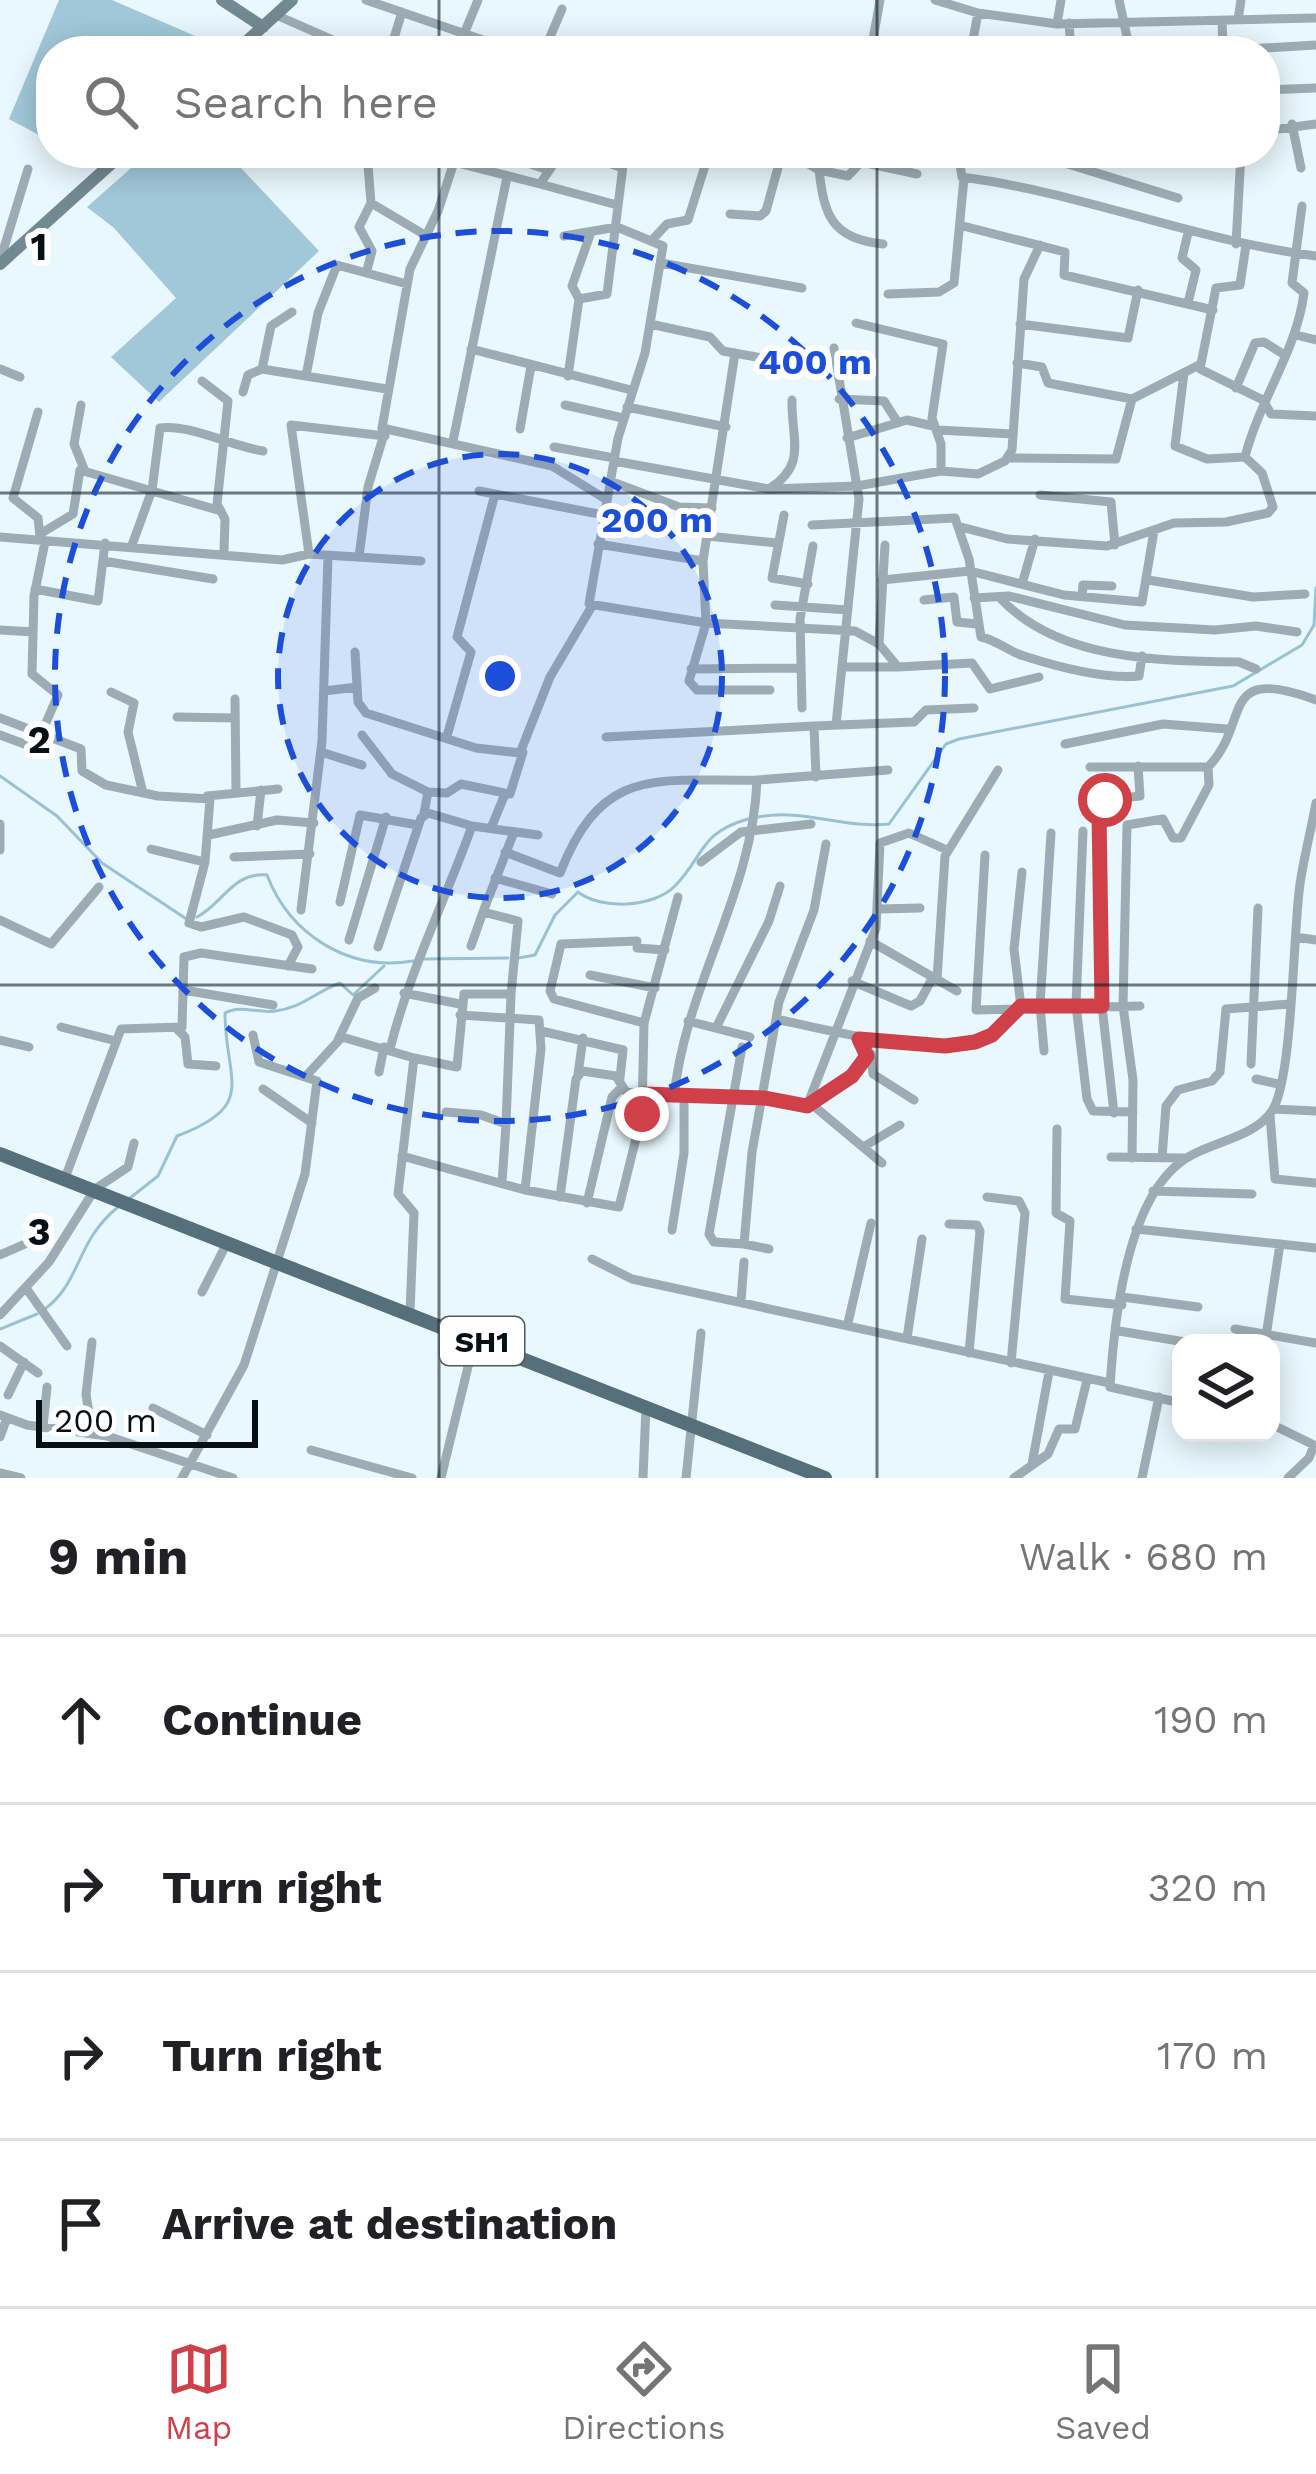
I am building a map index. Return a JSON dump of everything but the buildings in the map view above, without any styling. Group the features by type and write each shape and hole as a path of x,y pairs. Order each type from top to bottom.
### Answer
{"main road":[{"path":"222,0 263,27"},
{"path":"255,36 292,0"},
{"path":"0,262 106,168"},
{"path":"0,1149 88,1186"},
{"name":"SH1","path":"88,1186 825,1478"}],"street":[{"path":"370,0 468,36"},
{"path":"464,34 478,0"},
{"path":"874,36 880,0"},
{"path":"1061,0 1067,36"},
{"path":"1119,0 1125,36"},
{"path":"1238,20 1241,0"},
{"path":"939,1 978,13 1063,23 1316,18"},
{"path":"550,36 562,9"},
{"path":"395,36 402,12"},
{"path":"974,36 978,13"},
{"path":"276,15 324,36"},
{"path":"1222,21 1223,36"},
{"path":"1280,47 1316,45"},
{"path":"1280,89 1316,88"},
{"path":"1292,124 1301,168"},
{"path":"1280,127 1316,124"},
{"path":"367,270 372,251 360,238 359,226 371,202 368,168"},
{"path":"359,557 368,487 385,433 381,424 406,284 451,168"},
{"path":"482,168 617,206"},
{"path":"541,184 548,170 542,168"},
{"path":"579,299 608,294 623,168"},
{"path":"653,239 667,224 684,223 691,215 705,168"},
{"path":"730,214 760,216 766,211 781,168"},
{"path":"815,168 848,176 855,168"},
{"path":"892,168 917,173"},
{"path":"957,168 964,178 1104,205 1188,233 1316,256"},
{"path":"1081,168 1178,198"},
{"path":"1017,363 1042,367 1048,383 1132,399 1199,365 1216,288 1240,285 1241,168"},
{"path":"0,262 28,169"},
{"path":"819,170 820,200 834,220 855,240 883,244"},
{"path":"453,441 506,177"},
{"path":"888,294 951,287 963,226 964,178"},
{"path":"371,202 425,235"},
{"path":"1245,457 1282,354 1296,335 1304,292 1292,286 1302,206"},
{"path":"963,226 1066,254 1064,275 1213,310"},
{"path":"564,236 617,227 663,245 650,324 614,460 587,596 592,606"},
{"path":"1188,233 1182,258 1196,270 1188,303"},
{"path":"568,376 579,299 572,286 590,235"},
{"path":"1008,458 1026,273 1040,245"},
{"path":"305,376 335,267 344,263 406,284"},
{"path":"661,263 802,288"},
{"path":"1020,324 1125,338 1138,290"},
{"path":"1303,302 1316,302"},
{"path":"262,369 271,326 292,312"},
{"path":"856,323 943,344 936,428 941,471"},
{"path":"650,324 710,337 718,349 790,364"},
{"path":"1296,335 1316,340"},
{"path":"1236,388 1255,343 1264,342 1282,354"},
{"path":"471,349 631,391"},
{"path":"834,349 857,486 845,667 836,725"},
{"path":"735,353 703,561 706,623 689,681 697,690 770,690"},
{"path":"1199,365 1265,406 1270,414 1316,416"},
{"path":"520,429 531,366"},
{"path":"0,369 20,377"},
{"path":"243,392 248,375 262,369 387,389"},
{"path":"1184,374 1174,446 1208,459 1245,457"},
{"path":"202,381 227,397 217,505 224,551"},
{"path":"839,399 884,401 898,423"},
{"path":"554,447 769,489 857,486 941,471 978,474 1008,458 1116,459 1132,399"},
{"path":"769,489 790,472 798,457 792,400"},
{"path":"565,404 726,427"},
{"path":"81,405 74,444 83,470"},
{"path":"0,735 44,752 58,695 32,674 42,539 34,514 13,498 38,412"},
{"path":"847,438 898,423 1013,434"},
{"path":"309,554 291,425 453,441 565,470 607,500"},
{"path":"132,544 152,490 160,428 188,430 224,445 263,451"},
{"path":"812,525 946,517 961,527 1115,545 1174,523 1226,522 1268,513 1268,487 1245,457"},
{"path":"42,539 73,514 77,474 83,470 221,512"},
{"path":"610,482 679,507 712,508"},
{"path":"479,491 604,515"},
{"path":"447,736 471,652 457,637 495,494"},
{"path":"1040,495 1108,501 1115,545"},
{"path":"784,514 773,580 808,584"},
{"path":"961,527 981,638 1006,643 1022,656 1089,674 1139,676 1142,656"},
{"path":"882,580 970,571 1082,596 1142,602 1154,531"},
{"path":"707,536 777,543"},
{"path":"0,537 224,551 282,560 309,554 421,561"},
{"path":"1022,584 1034,539"},
{"path":"35,589 96,602 104,543"},
{"path":"598,544 703,561"},
{"path":"880,644 885,544"},
{"path":"802,708 802,628 812,546"},
{"path":"301,910 321,752 328,556"},
{"path":"103,561 213,579"},
{"path":"1148,580 1253,597 1305,594"},
{"path":"1082,596 1083,585 1112,586"},
{"path":"924,600 954,597 957,622 976,624"},
{"path":"974,598 999,597 1086,611 1094,620 1114,624 1297,632"},
{"path":"999,597 1044,636 1142,656 1239,662 1256,669"},
{"path":"775,605 848,610"},
{"path":"592,606 706,623 846,630 880,644 898,667"},
{"path":"362,735 392,774 428,792 447,794 461,784 512,792 550,677 592,606"},
{"path":"0,630 33,632"},
{"path":"958,649 965,663"},
{"path":"355,652 357,687 366,712 481,749 524,750"},
{"path":"845,667 975,664 990,689 1039,677"},
{"path":"691,669 797,668"},
{"path":"324,691 357,687"},
{"path":"1132,1158 1124,1006 1127,825 1163,819 1174,838 1180,838 1209,784 1208,767 1242,699 1277,687 1316,700"},
{"path":"111,692 134,703 128,732 143,793"},
{"path":"235,699 236,791"},
{"path":"606,737 914,722 926,710 974,708"},
{"path":"177,717 235,718"},
{"path":"0,718 81,749 82,771 94,780 143,793 207,796 278,789"},
{"path":"1065,744 1163,724 1227,729"},
{"path":"814,726 816,778"},
{"path":"321,752 362,765"},
{"path":"1114,1112 1102,1006 1099,806 1105,800 1140,796 1138,766"},
{"path":"1090,767 1208,767"},
{"path":"505,852 560,873 592,813 615,791 633,785 816,778 888,770"},
{"path":"851,981 911,1006 920,1001 935,978 947,850 998,770"},
{"path":"673,1230 684,1153 679,1097 688,1021 724,934 754,828 757,780"},
{"path":"257,826 261,790"},
{"path":"378,947 428,792"},
{"path":"491,828 505,794"},
{"path":"207,796 209,835 189,923 201,927 244,917 292,935 298,947 288,965"},
{"path":"1316,810 1272,1112 1275,1179 1316,1183"},
{"path":"424,813 472,826 538,835"},
{"path":"340,902 359,815 418,825"},
{"path":"349,940 386,817"},
{"path":"209,835 277,820 314,823"},
{"path":"0,824 0,850"},
{"path":"701,862 754,828 811,824"},
{"path":"379,1072 404,993 427,948 472,826"},
{"path":"1083,831 1076,1005 1089,1105 1093,1111 1132,1112"},
{"path":"472,946 514,832"},
{"path":"809,1102 870,940 878,909 880,843 909,832 947,850"},
{"path":"1043,1051 1040,1005 1051,833"},
{"path":"743,1244 752,1152 776,1019 814,910 826,844"},
{"path":"152,848 205,862"},
{"path":"235,857 310,854"},
{"path":"985,855 982,988 974,1005 987,1013 1040,1005 1140,1006"},
{"path":"776,1019 874,1043 975,1042 992,1035 1017,1008 1014,949 1022,872"},
{"path":"496,878 552,894"},
{"path":"716,1028 770,921 780,886"},
{"path":"0,920 51,944 99,887"},
{"path":"402,1156 560,1198 615,1208 622,1203 643,1094 644,1022 678,897"},
{"path":"878,909 920,908"},
{"path":"1251,1064 1258,908"},
{"path":"482,912 518,921 502,1183"},
{"path":"1296,937 1316,940"},
{"path":"870,940 957,991"},
{"path":"644,1022 554,999 550,992 561,944 665,950"},
{"path":"178,1030 182,962 192,952 313,969"},
{"path":"590,975 655,988"},
{"path":"306,1076 338,1040 358,998 374,988"},
{"path":"183,990 274,1005"},
{"path":"404,993 460,1009 537,1017 541,1030 525,1190"},
{"path":"338,1040 347,1036 457,1067 460,1009 467,994 511,994"},
{"path":"1162,1158 1166,1106 1178,1090 1216,1078 1226,1009 1290,1004"},
{"path":"688,1021 750,1037"},
{"path":"61,1027 116,1041"},
{"path":"66,1175 116,1041 126,1027 178,1030 185,1036 188,1064 216,1066"},
{"path":"541,1030 623,1050 621,1083 612,1097 587,1202"},
{"path":"182,1478 239,1381 307,1166 318,1085 306,1076 259,1062 253,1035"},
{"path":"560,1198 583,1038"},
{"path":"578,1074 621,1083 643,1094 765,1098 803,1106 852,1076 867,1056 859,1039"},
{"path":"0,1040 29,1047"},
{"path":"874,1043 868,1064 873,1075 914,1100"},
{"path":"742,1047 709,1234 714,1242 769,1249"},
{"path":"410,1312 414,1213 398,1194 414,1058"},
{"path":"1256,1079 1278,1084"},
{"path":"263,1089 312,1123"},
{"path":"809,1102 882,1163"},
{"path":"1172,1401 1112,1389 1110,1383 1136,1228 1153,1191 1186,1158 1272,1112 1316,1111"},
{"path":"446,1112 482,1115 506,1124"},
{"path":"863,1147 900,1126"},
{"path":"1057,1129 1056,1213 1070,1221 1065,1299 1198,1307"},
{"path":"0,1316 26,1288 88,1186 128,1167 134,1143"},
{"path":"1111,1157 1186,1158"},
{"path":"1153,1191 1252,1194"},
{"path":"988,1196 1019,1201 1025,1213 1011,1363"},
{"path":"848,1323 871,1223"},
{"path":"949,1224 977,1225 980,1231 969,1353"},
{"path":"1136,1228 1316,1248"},
{"path":"907,1338 922,1239"},
{"path":"202,1292 229,1240"},
{"path":"0,1255 25,1244"},
{"path":"1268,1334 1280,1244"},
{"path":"592,1259 632,1279 1110,1383"},
{"path":"741,1301 744,1262"},
{"path":"26,1288 67,1346"},
{"path":"1119,1330 1172,1340"},
{"path":"1235,1330 1249,1334"},
{"path":"686,1478 701,1333"},
{"path":"441,1478 475,1338"},
{"path":"1280,1340 1316,1343"},
{"path":"92,1342 86,1394 92,1434"},
{"path":"0,1346 38,1373"},
{"path":"8,1395 24,1362"},
{"path":"1032,1464 1049,1372"},
{"path":"1014,1478 1048,1454 1058,1429 1075,1429 1087,1380"},
{"path":"44,1427 47,1388"},
{"path":"1142,1478 1159,1396"},
{"path":"643,1478 646,1407"},
{"path":"152,1408 207,1435"},
{"path":"0,1438 4,1417 92,1434 233,1478"},
{"path":"1280,1429 1315,1447 1288,1478"},
{"path":"311,1450 412,1478"},
{"path":"0,1473 20,1478"}],"shaded area":[{"path":"59,0 112,0 195,36 44,36"},
{"path":"36,55 36,133 9,119"},
{"path":"131,168 241,168 319,251 159,402 111,357 176,298 114,228 87,207"}],"waterway":[{"path":"758,817 791,815 889,824 946,744 1233,686 1302,645 1314,625 1316,588"},
{"path":"0,776 57,816 102,863 188,920"},
{"path":"518,958 535,955 555,915 578,892 613,904 654,899 675,886 711,838 748,819"},
{"path":"197,917 245,878 267,875 291,915 325,945 366,961 413,961"},
{"path":"423,959 508,958"},
{"path":"130,1198 158,1176 177,1136 203,1125 228,1101 232,1088 225,1013 285,1009 340,983 353,995 384,966"},
{"path":"45,1309 66,1286 104,1220 118,1207"},
{"path":"0,1329 37,1314"}],"route":[{"path":"642,1114 643,1094 765,1098 807,1106 852,1076 867,1056 859,1039 963,1044 986,1039 1021,1006 1102,1006 1099,806 1105,800"}]}
